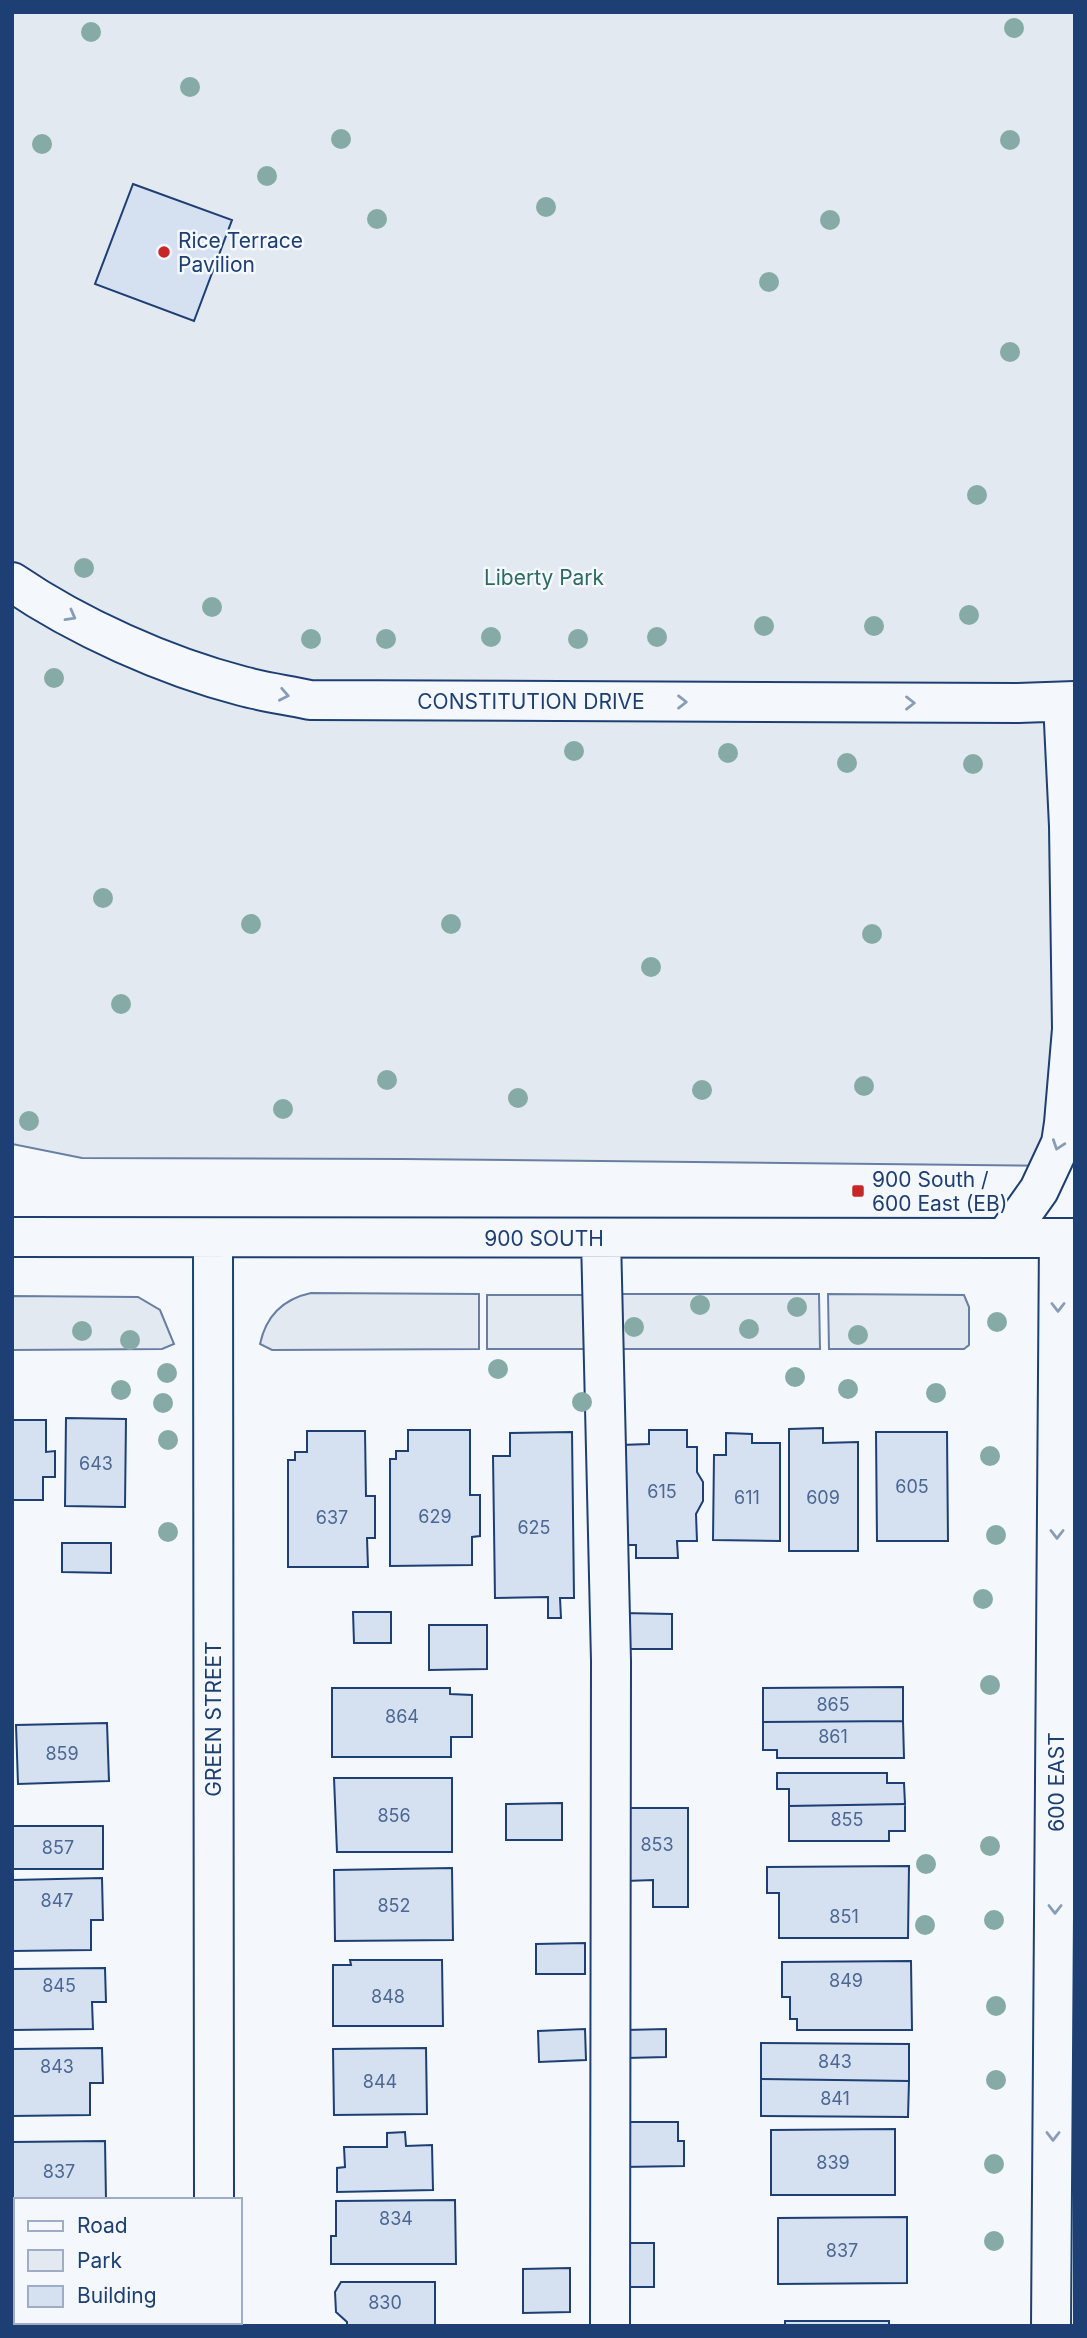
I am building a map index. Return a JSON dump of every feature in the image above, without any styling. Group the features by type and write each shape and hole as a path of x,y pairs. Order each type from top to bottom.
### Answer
{"street":[{"name":"CONSTITUTION DRIVE","path":"12,582 90,626 176,666 243,687 310,700 1069,702"},
{"path":"1005,1238 1039,1190 1061,1143 1064,1123 1072,1029 1069,702"},
{"name":"900 SOUTH","path":"12,1237 1067,1238"},
{"name":"GREEN STREET","path":"213,1238 214,2198"},
{"path":"601,1238 611,1661 610,2326"},
{"name":"600 EAST","path":"1051,2326 1065,1862 1067,1238"}],"green space":[{"name":"Liberty Park","path":"12,12 1075,12 1075,1166 82,1158 12,1144"},
{"path":"311,1293 479,1294 479,1349 272,1350 260,1344 271,1317 277,1310 292,1300"},
{"path":"621,1294 819,1294 820,1349 615,1349"},
{"path":"828,1294 964,1295 969,1307 969,1345 964,1349 829,1349"},
{"path":"487,1295 584,1295 591,1349 487,1349"},
{"path":"12,1296 138,1297 160,1310 174,1344 162,1349 12,1350"}],"building":[{"name":"Rice Terrace Pavilion","path":"133,184 232,220 194,321 95,284"},
{"path":"66,1418 126,1419 125,1507 65,1506"},
{"path":"12,1420 46,1420 46,1452 55,1451 55,1477 43,1477 43,1500 12,1500"},
{"path":"823,1428 823,1443 858,1442 858,1551 789,1551 789,1429"},
{"path":"408,1430 470,1430 470,1495 480,1495 480,1536 472,1537 472,1565 390,1566 390,1459 396,1459 396,1451 408,1451"},
{"path":"649,1430 687,1430 687,1447 697,1447 697,1472 703,1482 703,1501 696,1514 697,1541 677,1541 678,1558 636,1558 636,1545 621,1545 620,1445 649,1444"},
{"path":"307,1431 365,1431 366,1496 375,1496 375,1538 367,1538 368,1567 288,1567 288,1460 295,1460 295,1452 307,1452"},
{"path":"572,1432 574,1598 560,1598 561,1618 548,1618 548,1597 495,1598 493,1456 510,1456 510,1433"},
{"path":"876,1432 947,1432 948,1541 877,1541"},
{"path":"726,1433 752,1434 752,1443 780,1443 780,1541 713,1540 714,1455 726,1455"},
{"path":"62,1543 111,1543 111,1573 62,1572"},
{"path":"353,1612 391,1612 391,1643 354,1643"},
{"path":"623,1613 672,1614 672,1649 622,1649"},
{"path":"429,1625 487,1625 487,1669 429,1670"},
{"path":"903,1687 903,1721 763,1722 763,1688"},
{"path":"332,1688 450,1688 450,1694 472,1695 472,1737 451,1737 451,1757 332,1757"},
{"path":"903,1721 904,1758 777,1758 777,1750 763,1750 763,1722"},
{"path":"107,1723 109,1781 18,1784 16,1725"},
{"path":"777,1773 887,1773 887,1783 904,1783 905,1804 789,1806 789,1789 777,1789"},
{"path":"334,1778 452,1778 452,1852 337,1852"},
{"path":"562,1803 562,1840 506,1840 506,1804"},
{"path":"905,1804 905,1831 889,1831 889,1841 789,1841 789,1806"},
{"path":"626,1808 688,1808 688,1907 653,1907 653,1880 626,1881"},
{"path":"13,1826 103,1826 103,1869 13,1869"},
{"path":"909,1866 908,1938 779,1938 779,1893 767,1893 767,1867"},
{"path":"452,1868 453,1940 335,1941 334,1870"},
{"path":"102,1878 103,1920 91,1920 91,1950 12,1951 12,1880"},
{"path":"585,1943 585,1974 536,1974 536,1944"},
{"path":"350,1960 442,1960 443,2026 333,2026 333,1965 351,1965"},
{"path":"911,1961 912,2030 797,2030 797,2019 790,2019 790,1997 782,1997 782,1962"},
{"path":"105,1968 106,2002 92,2002 93,2029 12,2030 12,1969"},
{"path":"585,2029 586,2060 539,2062 538,2031"},
{"path":"666,2029 666,2057 626,2058 626,2030"},
{"path":"761,2043 909,2044 909,2081 761,2079"},
{"path":"102,2048 103,2083 90,2083 90,2115 12,2116 12,2049"},
{"path":"426,2048 427,2114 334,2115 333,2049"},
{"path":"761,2079 909,2081 908,2117 761,2116"},
{"path":"622,2122 678,2122 678,2141 684,2141 684,2166 623,2167"},
{"path":"895,2129 895,2195 771,2195 771,2130"},
{"path":"405,2132 406,2146 432,2145 433,2190 337,2192 337,2168 345,2167 344,2147 387,2147 387,2133"},
{"path":"105,2141 106,2198 14,2198 12,2208 12,2142"},
{"path":"455,2200 456,2264 331,2264 331,2236 336,2236 336,2201"},
{"path":"907,2217 907,2283 778,2284 778,2218"},
{"path":"12,2233 14,2233 14,2286"},
{"path":"625,2243 654,2243 654,2287 625,2287"},
{"path":"570,2268 570,2312 523,2313 523,2269"},
{"path":"341,2282 435,2282 435,2326 347,2326 347,2322 336,2312 335,2292"},
{"path":"12,2294 14,2324 114,2324 114,2326 12,2326"},
{"path":"785,2321 889,2321 889,2326 785,2326"}],"place":[{"name":"Rice Terrace Pavilion","path":"164,252"},
{"name":"900 South / 600 East (EB)","path":"858,1191"}]}
